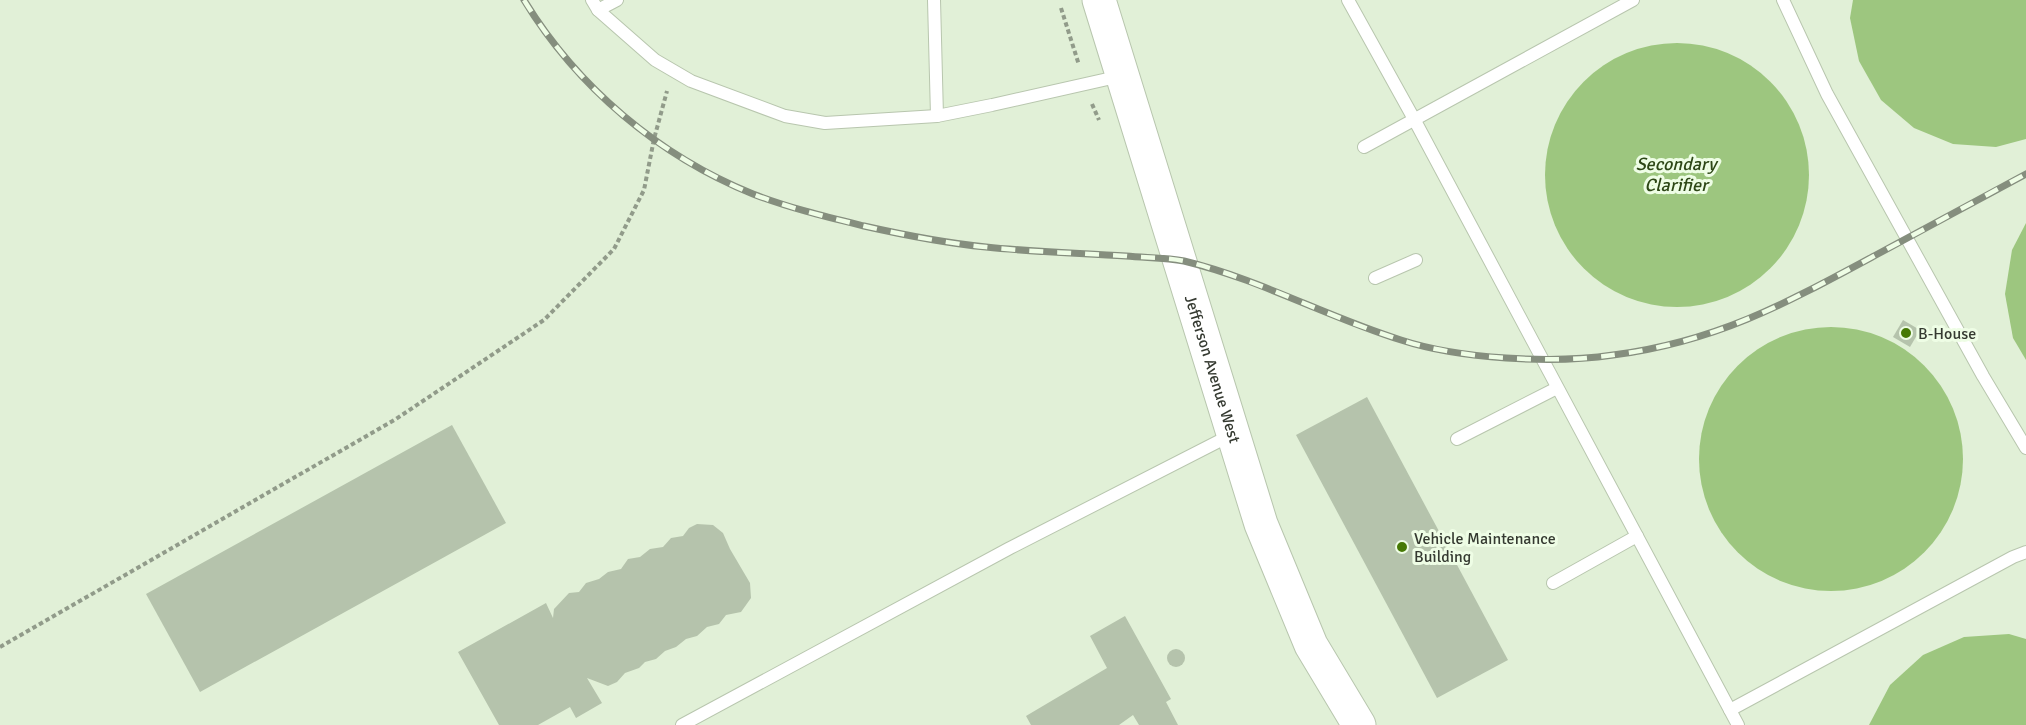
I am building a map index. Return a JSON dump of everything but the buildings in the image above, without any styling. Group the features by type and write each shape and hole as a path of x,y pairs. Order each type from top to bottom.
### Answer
{"main road":[{"name":"Jefferson Avenue West","path":"1099,0 1261,524 1311,645 1359,725"}],"lane":[{"path":"595,5 616,0"},
{"path":"934,0 937,116"},
{"path":"1348,0 1738,725"},
{"path":"1364,147 1633,0"},
{"path":"1783,0 1827,94 1983,376 2026,448"},
{"path":"595,5 655,60 692,81 785,116 825,123 937,116 1122,75"},
{"path":"1375,278 1416,261"},
{"path":"1457,439 1557,387"},
{"path":"682,725 1010,548 1234,434"},
{"path":"1553,583 1637,536"},
{"path":"1730,710 2026,552"}],"path":[{"path":"0,647 396,419 544,320 614,249 644,190 654,140 673,70"}],"water":[{"path":"1853,0 2026,0 2026,139 1996,147 1953,144 1914,128 1881,100 1859,61 1850,18"},
{"name":"Secondary Clarifier","path":"1677,43 1703,46 1727,53 1761,73 1779,91 1799,125 1806,149 1809,175 1806,201 1799,225 1779,259 1761,277 1727,297 1703,304 1677,307 1651,304 1627,297 1593,277 1575,259 1555,225 1548,201 1545,175 1548,149 1555,125 1575,91 1593,73 1627,53 1651,46"},
{"path":"2026,223 2026,360 2013,338 2005,294 2012,250"},
{"path":"1831,327 1857,330 1881,337 1915,357 1933,375 1953,409 1960,433 1963,459 1960,485 1953,509 1933,543 1915,561 1881,581 1857,588 1831,591 1805,588 1781,581 1747,561 1729,543 1709,509 1702,485 1699,459 1702,433 1709,409 1729,375 1747,357 1781,337 1805,330"},
{"path":"2009,634 2026,639 2026,725 1869,725 1890,685 1923,655 1964,637"}],"railway":[{"path":"524,0 545,32 569,62 623,115 653,139 685,160 753,194 836,219 940,241 1004,249 1184,261 1239,278 1374,331 1450,352 1506,358 1589,358 1650,349 1717,331 1810,290 2026,174"}],"place":[{"name":"B-House","path":"1906,333"},
{"name":"Vehicle Maintenance Building","path":"1402,547"}]}
